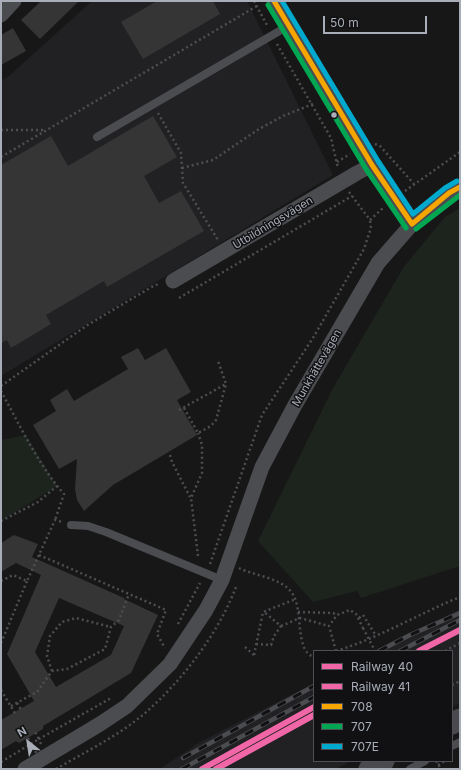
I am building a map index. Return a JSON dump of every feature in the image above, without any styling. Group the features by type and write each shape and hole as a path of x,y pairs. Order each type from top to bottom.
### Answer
{"main road":[{"path":"369,769 382,762"}],"street":[{"path":"274,1 393,199 412,224"},
{"name":"Utbildningsvägen","path":"173,281 372,165"},
{"name":"Munkhättevägen","path":"25,769 46,762 127,706 170,664 206,610 222,580 262,467 295,405 378,263 412,224 460,187"}],"lane":[{"path":"97,137 210,73 288,26"},
{"path":"71,525 88,526 106,532 222,580"},
{"path":"410,769 423,762"}],"path":[{"path":"176,627 214,556 262,415 313,338 364,249 371,228 370,220 352,196 339,174 331,138 254,1"},
{"path":"1,158 257,6"},
{"path":"182,168 213,160 259,129 283,116 313,104"},
{"path":"153,105 181,153 183,183 220,244"},
{"path":"1,130 48,130"},
{"path":"372,143 380,146 414,184"},
{"path":"370,220 393,199 460,152"},
{"path":"179,298 352,196"},
{"path":"1,386 86,326 155,285 173,281"},
{"path":"198,433 212,426 216,420 226,384 218,361"},
{"path":"179,410 226,384"},
{"path":"1,391 57,486 64,494 55,520 38,555 1,643"},
{"path":"184,408 198,433 202,445 202,473 191,498"},
{"path":"170,455 172,462 191,498 198,556"},
{"path":"1,521 38,502 57,486"},
{"path":"55,520 71,525"},
{"path":"38,555 166,610 157,634 166,648"},
{"path":"214,556 279,583 292,592 296,599 300,618 303,646 307,653 313,656"},
{"path":"1,581 13,575 27,581"},
{"path":"11,706 37,692 52,671 67,668 105,649 111,627 118,620 129,594"},
{"path":"339,650 363,643 460,597"},
{"path":"263,612 296,599"},
{"path":"329,626 337,615 350,610 359,618 374,650"},
{"path":"263,612 281,626"},
{"path":"245,647 254,655 263,612"},
{"path":"298,612 333,613 337,615"},
{"path":"359,618 363,615 376,636"},
{"path":"52,671 47,656 50,636 62,622 76,618 111,627"},
{"path":"256,644 271,645 274,636 281,626 300,618 329,626"},
{"path":"329,626 336,650"},
{"path":"162,653 169,641"},
{"path":"447,650 460,643"},
{"path":"1,690 16,715"},
{"path":"1,762 115,696"},
{"path":"16,703 22,711"},
{"path":"34,730 39,739 46,762"},
{"path":"28,738 46,762"},
{"path":"436,762 441,769"},
{"path":"438,765 443,762"}],"shaded area":[{"path":"92,1 247,1 333,175 1,376 1,147 3,146 1,144 1,81 9,76"},
{"path":"460,208 460,566 361,598 357,591 313,602 258,541 333,388 403,268 445,217"},
{"path":"26,435 57,486 1,521 1,440"},
{"path":"460,609 460,703 453,706 453,650 380,650"},
{"path":"313,684 313,762 349,762 336,769 160,769 200,742"}],"building":[{"path":"41,1 79,1 40,39 21,20"},
{"path":"157,1 213,1 220,14 143,59 121,22"},
{"path":"13,28 26,51 1,65 1,35"},
{"path":"153,116 177,157 144,176 159,203 181,191 204,231 107,287 104,281 46,315 51,324 11,348 7,340 1,343 1,165 51,136 68,166"},
{"path":"138,348 145,360 166,348 191,392 177,400 197,435 113,485 84,511 77,500 75,489 77,459 59,469 33,425 56,411 50,400 67,389 74,401 128,369 121,357"},
{"path":"14,535 38,544 32,557 124,598 158,615 131,673 43,726 43,729 19,743 16,741 1,750 1,720 34,701 7,654 41,575 16,563 1,572 1,543","holes":["59,598 124,626 111,655 56,687 35,652"]}],"railway":[{"path":"381,650 410,635 460,613"},
{"path":"402,650 460,620"},
{"path":"183,758 313,687"},
{"path":"182,769 313,698"}],"rail line":[{"name":"40","path":"421,650 460,630"},
{"name":"40","path":"202,769 313,708"},
{"name":"41","path":"216,769 313,716"}],"transit line":[{"name":"708","path":"274,1 372,165 412,224"},
{"name":"707E","path":"282,1 378,161 413,214 445,188 457,181"},
{"name":"707","path":"268,5 366,169 406,228"},
{"name":"708","path":"412,224 449,193 460,187"},
{"name":"707","path":"416,229 460,195"}]}
